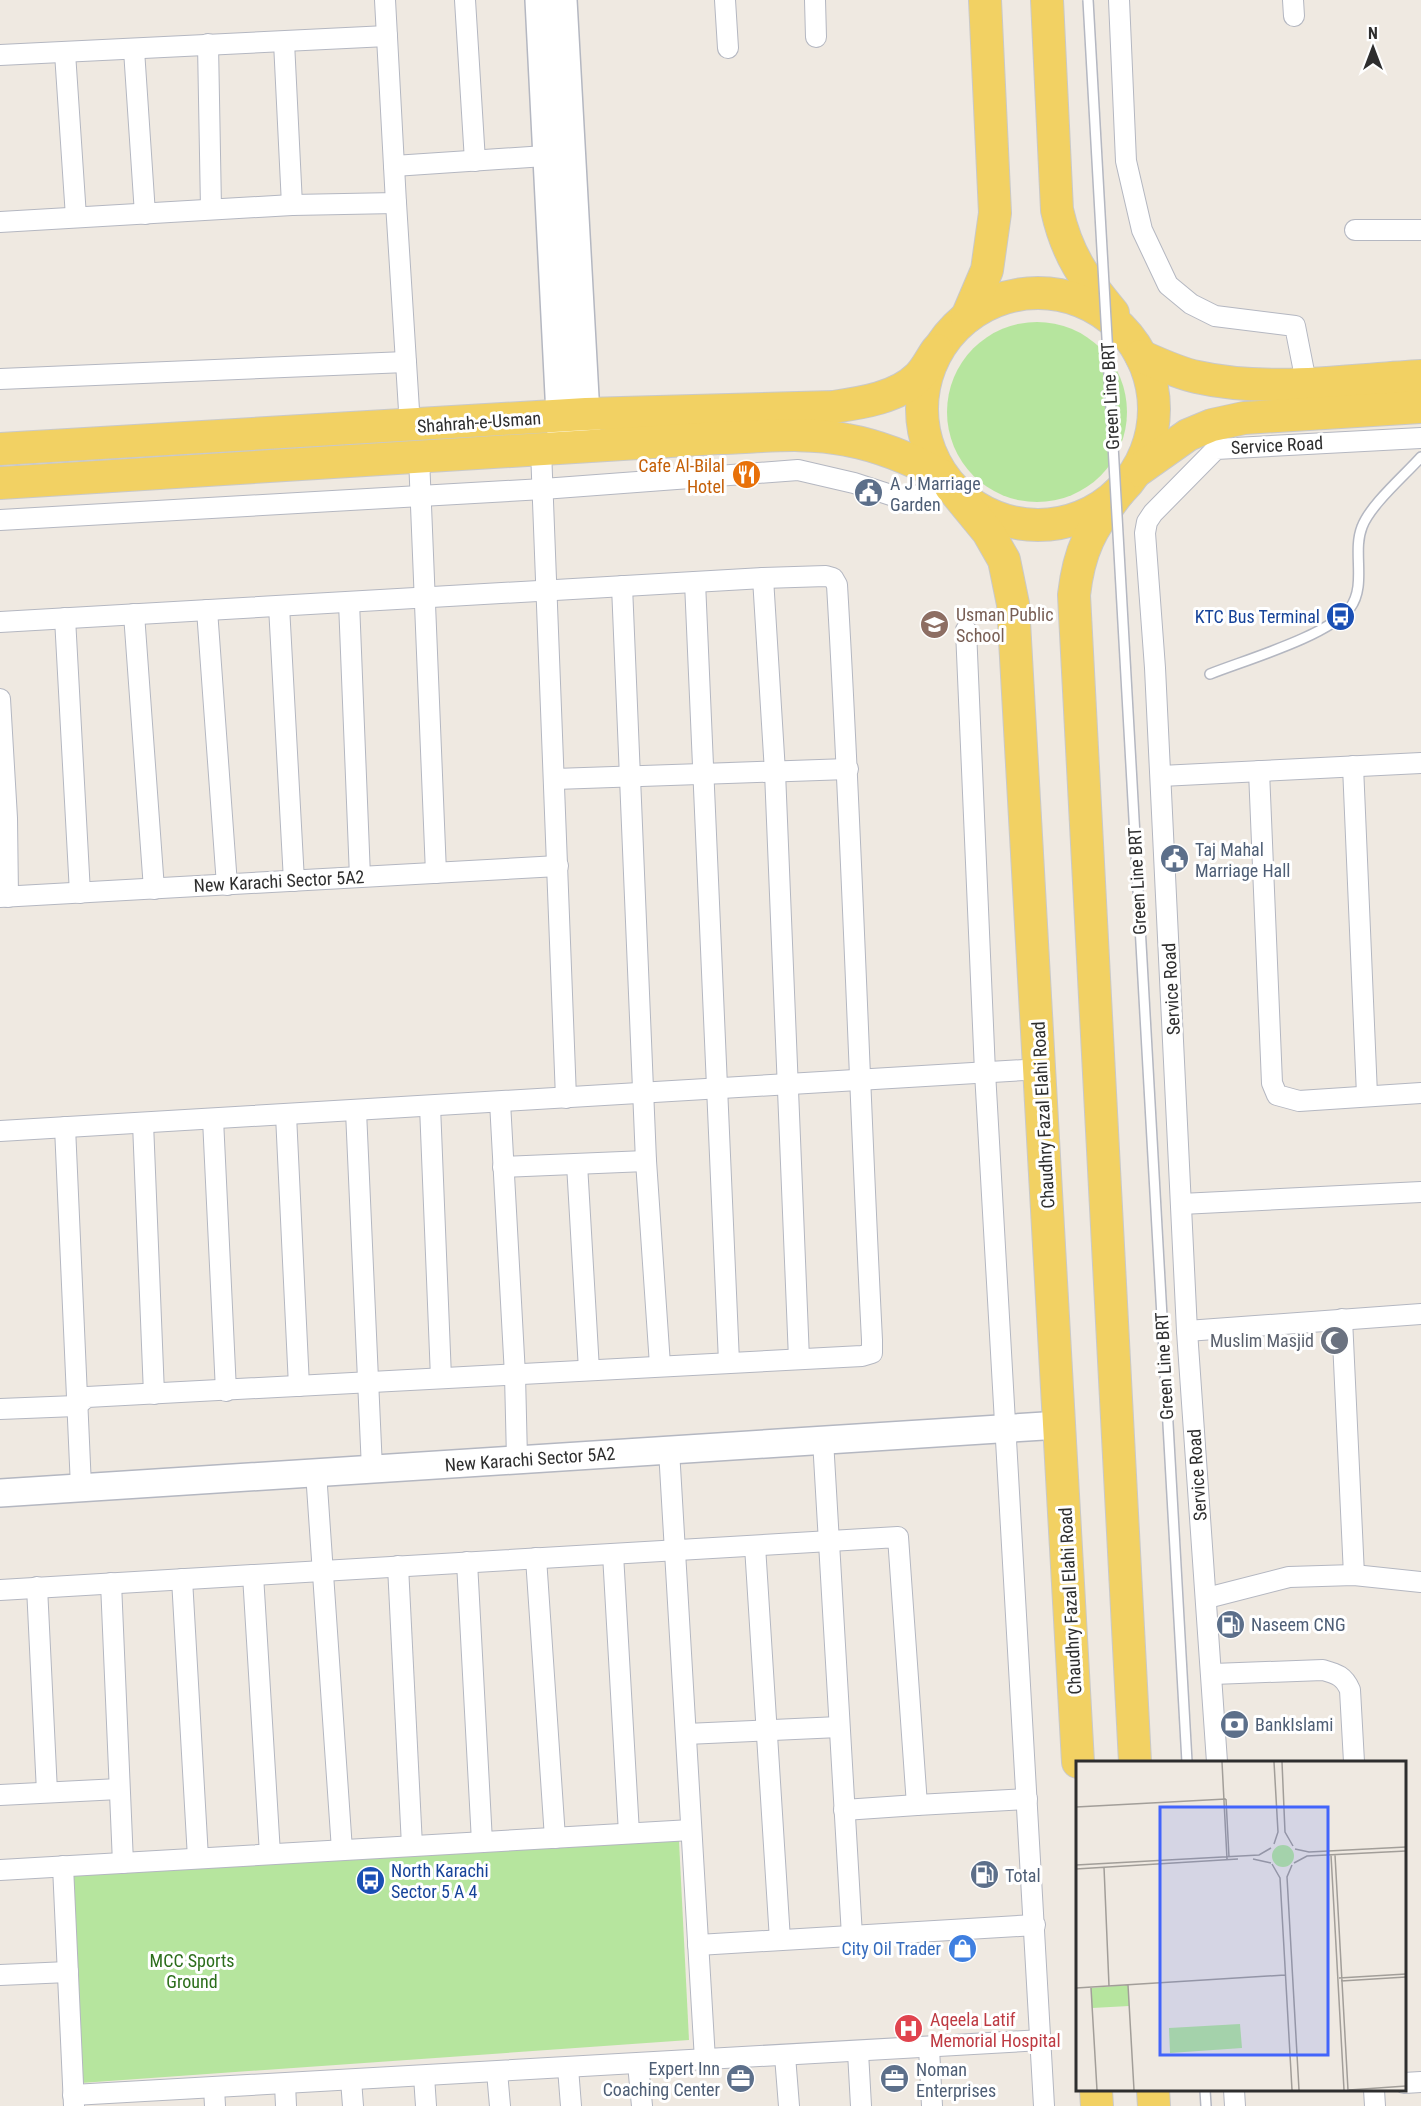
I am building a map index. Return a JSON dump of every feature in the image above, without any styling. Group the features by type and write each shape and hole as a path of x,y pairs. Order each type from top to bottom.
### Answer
{"main road":[{"path":"967,317 987,270 995,213 985,0"},
{"path":"1047,0 1054,176 1064,240 1078,268 1134,345 1152,384 1154,414 1149,444 1128,482 1087,537 1077,564 1074,595 1135,1761"},
{"path":"1421,376 1306,382 1228,383 1195,377 1134,345 1104,314 1078,300 1049,294 1020,294 992,303 967,317 950,332 938,350 925,380 921,413 927,445 946,481 974,507 1003,520 1034,525 1065,522 1094,511 1188,435 1212,425 1244,418 1421,407"},
{"name":"Shahrah-e-Usman","path":"0,449 573,416 833,407 863,402 894,392 917,378 938,350"},
{"path":"1374,378 1376,410"},
{"name":"Shahrah-e-Usman","path":"0,483 718,438 836,438 878,448 912,460 946,481"},
{"name":"Chaudhry Fazal Elahi Road","path":"946,481 988,532 1004,560 1013,604 1041,1069 1078,1761"},
{"path":"1096,2091 1097,2106"},
{"path":"1153,2091 1154,2106"}],"street":[{"path":"385,0 410,426"},
{"path":"465,0 475,161"},
{"path":"539,0 545,156 573,416"},
{"path":"563,0 573,416 563,448 543,489 566,1098"},
{"path":"725,0 728,48"},
{"path":"815,0 816,37"},
{"path":"1119,0 1126,160 1142,230 1168,285 1191,304 1215,316 1295,326 1306,382"},
{"path":"0,55 387,36"},
{"path":"284,42 291,205"},
{"path":"208,44 211,209"},
{"path":"134,50 146,214"},
{"path":"65,53 76,217"},
{"path":"394,165 545,156"},
{"path":"0,222 291,205 396,203"},
{"path":"1355,230 1421,230"},
{"path":"0,379 406,362"},
{"name":"Service Road","path":"1217,1761 1213,1674 1187,1332 1161,776 1145,533 1153,513 1216,449 1421,438"},
{"path":"419,457 436,873"},
{"path":"0,520 543,489 798,471 854,483 903,499 946,481"},
{"path":"0,622 764,578 826,576 833,578 837,585 848,769 858,1080 872,1353 515,1375 87,1397 76,1406 0,1408"},
{"path":"764,578 775,772 799,1359"},
{"path":"695,582 729,1362"},
{"path":"622,586 628,778 646,1161 660,1365"},
{"path":"349,602 360,877"},
{"path":"279,606 294,881"},
{"path":"207,610 226,885"},
{"path":"134,614 154,889"},
{"path":"65,618 80,893"},
{"path":"966,630 985,1072 1044,2106"},
{"path":"0,699 7,818 4,897"},
{"path":"1161,776 1421,763"},
{"path":"1353,766 1367,1095"},
{"path":"555,778 628,778 848,769"},
{"path":"1259,771 1272,1083 1277,1095 1299,1101 1421,1093"},
{"name":"New Karachi Sector 5A2","path":"4,897 558,866"},
{"path":"0,1131 1041,1069"},
{"path":"500,1102 515,1375 517,1460"},
{"path":"430,1106 441,1378"},
{"path":"356,1110 372,1469"},
{"path":"286,1114 299,1386"},
{"path":"213,1119 226,1391"},
{"path":"143,1123 154,1394"},
{"path":"65,1127 81,1487"},
{"path":"503,1167 646,1161"},
{"path":"577,1164 589,1370"},
{"path":"1181,1204 1421,1192"},
{"path":"1187,1332 1421,1314"},
{"path":"1342,1319 1354,1575"},
{"name":"New Karachi Sector 5A2","path":"0,1493 1060,1425"},
{"path":"823,1440 852,1936"},
{"path":"669,1450 705,2060"},
{"path":"315,1472 320,1571 342,1850"},
{"path":"0,1590 898,1537 916,1805"},
{"path":"755,1546 780,1940"},
{"path":"613,1554 629,1833"},
{"path":"536,1558 555,1838"},
{"path":"467,1562 482,1842"},
{"path":"398,1566 412,1846"},
{"path":"253,1575 270,1854"},
{"path":"1207,1598 1289,1577 1354,1575 1421,1582"},
{"path":"183,1579 198,1858"},
{"path":"111,1583 123,1863"},
{"path":"37,1587 47,1792"},
{"path":"1213,1674 1323,1670 1337,1674 1346,1680 1350,1690 1354,1761"},
{"path":"686,1734 839,1727"},
{"path":"0,1795 119,1789"},
{"path":"844,1810 1027,1800"},
{"path":"0,1870 692,1830"},
{"path":"63,1866 74,2101 214,2097 285,2084 1042,2040"},
{"path":"698,1945 1035,1925"},
{"path":"0,1975 68,1972"},
{"path":"929,2048 932,2106"},
{"path":"858,2052 861,2106"},
{"path":"785,2056 789,2106"},
{"path":"638,2064 642,2106"},
{"path":"568,2068 571,2106"},
{"path":"497,2072 500,2106"},
{"path":"424,2076 426,2106"},
{"path":"351,2080 352,2106"},
{"path":"1406,2083 1421,2082"},
{"path":"285,2084 286,2106"},
{"path":"1374,2091 1375,2106"}],"lane":[{"name":"Green Line BRT","path":"1088,0 1187,1761"},
{"path":"1210,674 1311,634 1334,623 1350,608 1357,594 1362,525 1421,457"},
{"path":"1205,2091 1206,2106"}],"green space":[{"path":"1037,322 1071,329 1087,337 1101,348 1112,362 1120,378 1127,412 1120,446 1112,462 1101,476 1087,487 1071,495 1037,502 1003,495 987,487 973,476 962,462 954,446 947,412 954,378 962,362 973,348 987,337 1003,329"},
{"name":"MCC Sports Ground","path":"679,1841 689,2040 81,2083 70,1872"}],"place":[{"name":"Cafe Al-Bilal Hotel","path":"746,475"},
{"name":"A J Marriage Garden","path":"869,493"},
{"name":"KTC Bus Terminal","path":"1341,616"},
{"name":"Usman Public School","path":"935,624"},
{"name":"Taj Mahal Marriage Hall","path":"1174,859"},
{"name":"Muslim Masjid","path":"1335,1340"},
{"name":"Naseem CNG","path":"1230,1624"},
{"name":"BankIslami","path":"1234,1724"},
{"name":"Total","path":"984,1875"},
{"name":"North Karachi Sector 5 A 4","path":"370,1880"},
{"name":"City Oil Trader","path":"962,1948"},
{"name":"Aqeela Latif Memorial Hospital","path":"909,2029"},
{"name":"Expert Inn Coaching Center","path":"741,2078"},
{"name":"Noman Enterprises","path":"895,2079"}]}
